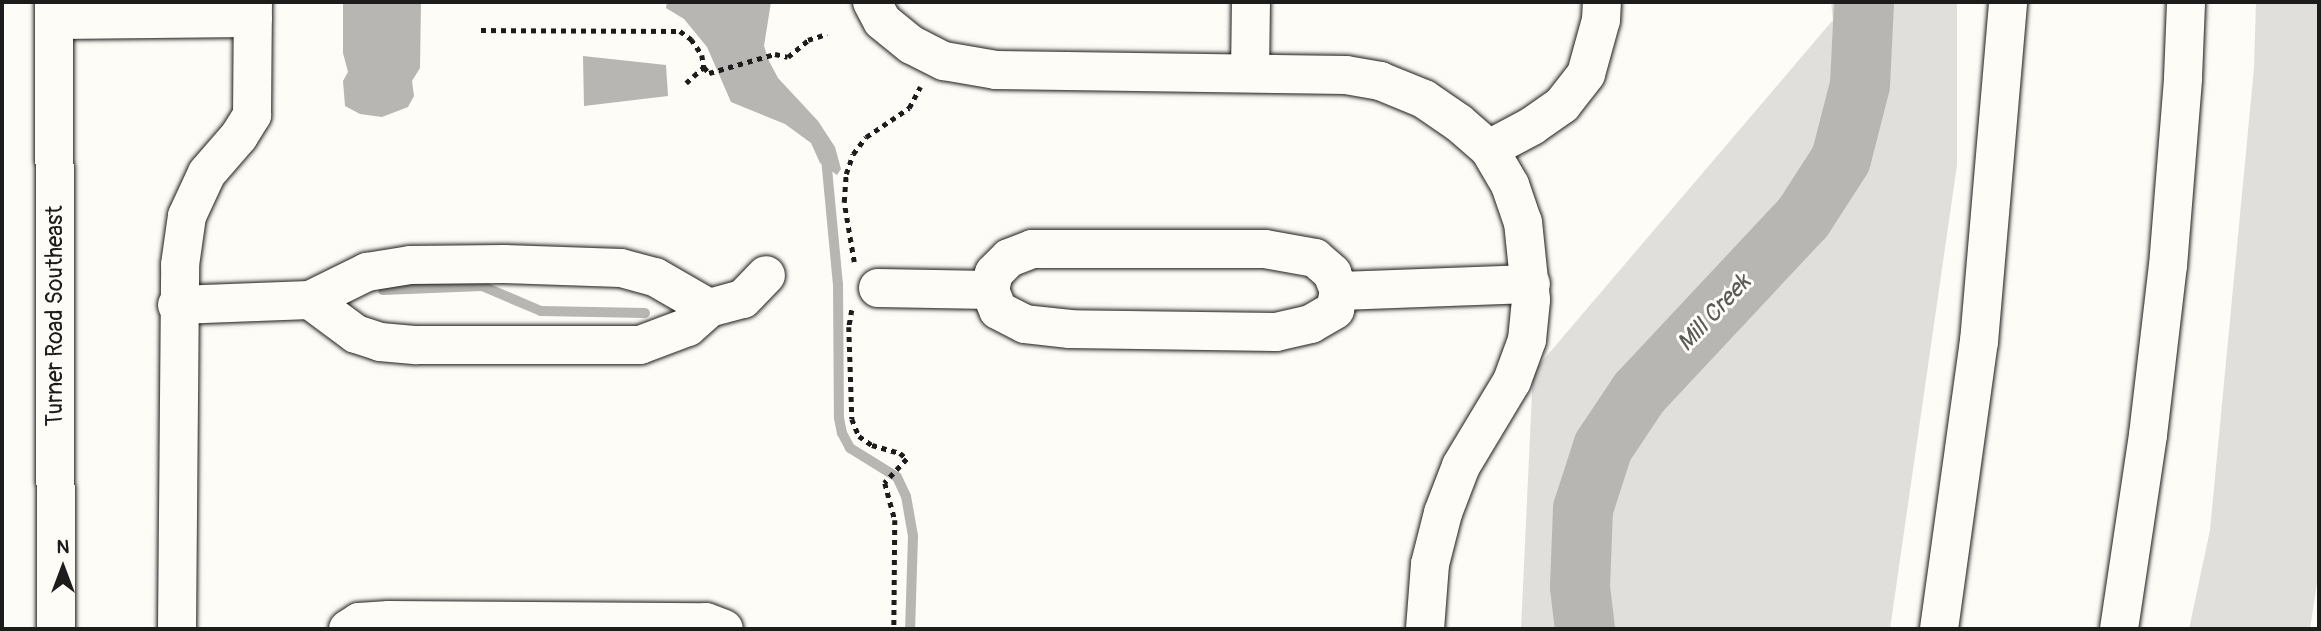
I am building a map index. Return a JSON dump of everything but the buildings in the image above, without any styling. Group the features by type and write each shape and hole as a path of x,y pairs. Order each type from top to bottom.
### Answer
{"main road":[{"path":"872,2 882,21 912,45 944,61 996,70 1346,75 1380,80 1423,99 1459,123 1489,149 1510,185 1523,222 1531,284 1527,340 1511,381 1461,466 1443,513 1430,564 1425,629"},
{"path":"1250,73 1251,2"},
{"path":"1489,149 1532,126 1562,105 1586,74 1601,20 1602,2"},
{"path":"1938,629 1979,342 2008,2"},
{"path":"2119,629 2148,435 2168,266 2183,78 2186,2"},
{"path":"55,11 253,10 252,115 239,136 206,173 187,216 177,305 177,629"},
{"name":"Turner Road Southeast","path":"55,11 56,629"},
{"path":"1032,249 1265,249 1315,258 1332,273 1339,291 1335,310 1311,324 1276,332 1070,329 1025,324 998,310 990,290 994,273 1009,258 1032,249"},
{"path":"177,305 310,300 367,272 410,265 504,264 621,268 655,277 709,308"},
{"path":"310,300 356,334 380,342 417,345 640,345 688,327 709,308 744,299 766,275"},
{"path":"1339,291 1531,284"},
{"path":"878,288 990,290"},
{"path":"348,629 359,622 389,620 706,622 724,629"}],"path":[{"path":"481,30 680,32 691,38 709,73 775,54 788,57 808,40 827,34"},
{"path":"687,83 704,64"},
{"path":"894,629 895,520 885,483 907,458"}],"shaded area":[{"path":"343,2 421,2 420,68 412,81 414,96 408,107 382,117 360,114 345,106 343,81 348,72 343,53"},
{"path":"667,2 771,2 764,46 769,61 778,78 818,121 835,147 841,169 837,175 820,163 811,143 785,124 731,102 707,47 684,19 666,8"},
{"path":"1831,2 1957,2 1957,165 1890,629 1521,629 1533,372 1833,20"},
{"path":"2256,2 2319,2 2319,570 2310,629 2189,629 2210,530 2254,68"},
{"path":"583,56 666,65 668,96 584,106"}],"waterway":[{"name":"Mill Creek","path":"1585,629 1580,587 1583,509 1603,447 1639,393 1803,218 1841,159 1860,85 1864,2"},
{"path":"826,158 838,284 839,418 842,433 850,448 897,477 906,496 913,536 910,629"},
{"path":"383,290 482,286 541,311 645,313"}]}
